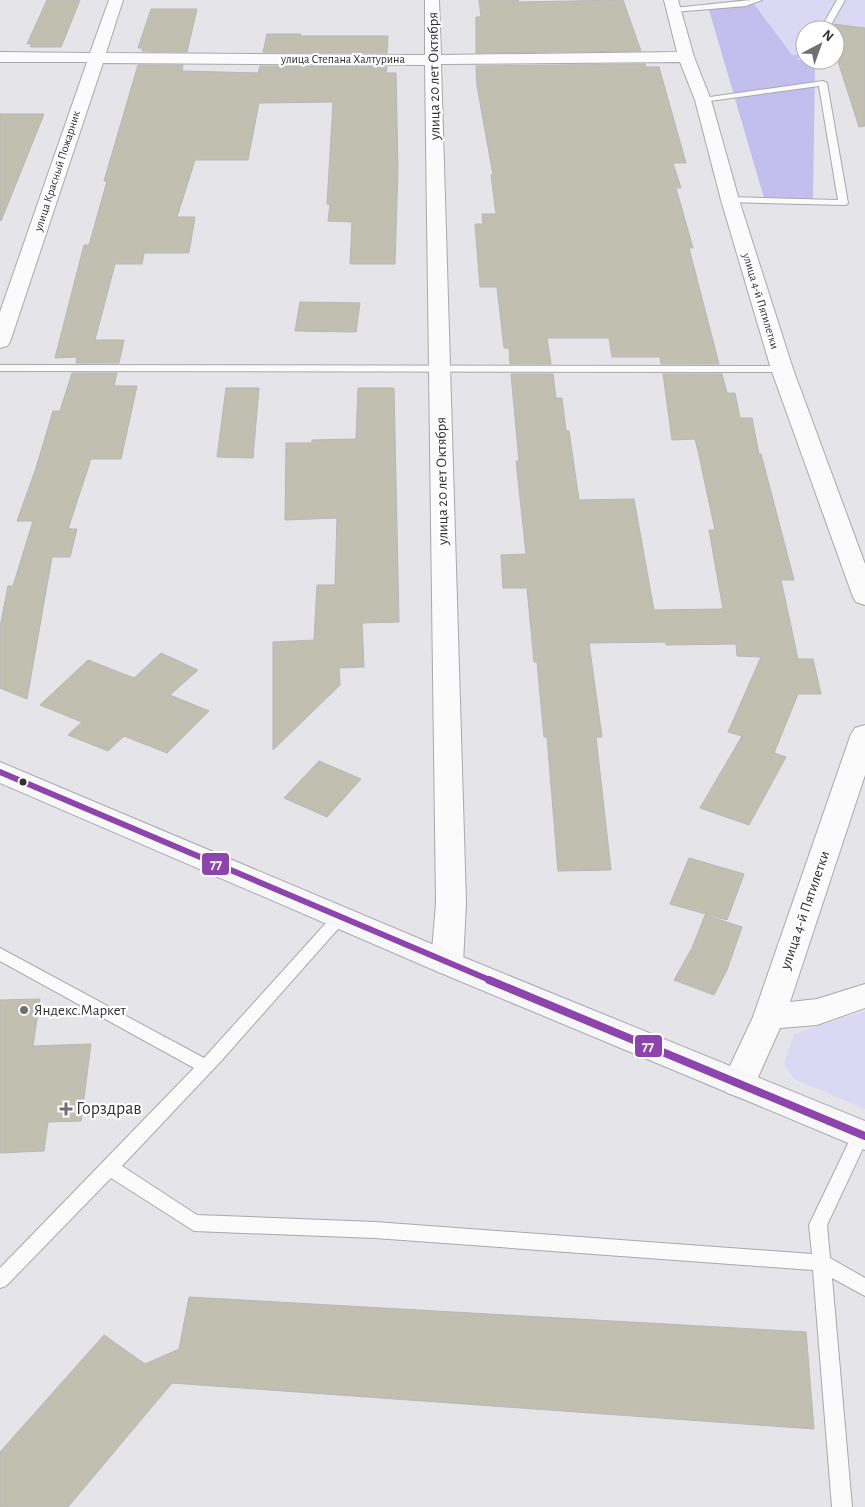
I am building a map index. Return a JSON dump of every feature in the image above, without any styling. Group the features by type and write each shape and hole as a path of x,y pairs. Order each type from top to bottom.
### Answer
{"main road":[{"path":"0,772 447,963 863,1135"}],"street":[{"name":"улица Красный Пожарник","path":"0,342 95,57 116,0"},
{"name":"улица 20 лет Октября","path":"432,0 450,903 447,963"},
{"name":"улица 4-й Пятилетки","path":"673,5 686,57 703,100 730,200 782,369 865,597"},
{"name":"улица Степана Халтурина","path":"0,57 434,60 686,57"},
{"name":"улица 4-й Пятилетки","path":"739,1083 769,1017 865,734"},
{"path":"769,1017 816,1012 865,996"}],"lane":[{"path":"673,5 746,4 758,0"},
{"path":"830,20 841,0"},
{"path":"703,100 823,83 843,203 730,200"},
{"path":"0,368 782,369"},
{"path":"0,1280 111,1168 286,980 340,917"},
{"path":"0,954 204,1066"},
{"path":"842,1507 818,1225 863,1135"},
{"path":"111,1168 194,1222 375,1230 822,1263 865,1288"}],"shaded area":[{"path":"751,0 865,0 865,58 845,57 845,20 795,20 795,56"},
{"path":"751,0 795,57 795,70 815,70 813,199 764,198 707,3"},
{"path":"865,1011 865,1109 794,1079 784,1064 794,1034"}],"building":[{"path":"47,0 80,0 61,47 30,47 32,44 27,44"},
{"path":"479,0 518,0 519,2 623,0 641,51 476,53 476,17 481,17"},
{"path":"151,9 197,9 187,52 142,51 142,48 138,48"},
{"path":"845,25 865,28 865,126 859,127 841,70 845,70"},
{"path":"267,34 388,36 387,53 263,52"},
{"path":"645,64 646,67 659,67 686,163 673,163 681,188 676,188 693,248 689,248 719,364 661,364 660,357 612,357 609,338 547,338 551,364 510,364 509,348 504,348 497,287 480,287 475,224 483,224 482,214 496,214 491,175 493,175 477,86 476,66"},
{"path":"138,65 183,65 182,71 258,73 260,66 387,67 386,73 396,73 398,170 395,264 350,264 352,222 328,221 330,204 327,204 333,102 259,103 248,160 195,160 177,217 195,217 189,253 144,253 142,264 115,264 95,340 124,340 119,363 76,363 77,357 55,358 84,245 89,245 107,181 104,181"},
{"path":"0,114 44,114 1,221 0,220"},
{"path":"300,302 360,303 356,332 295,331"},
{"path":"72,373 117,373 114,386 137,386 121,459 91,459 68,529 77,529 70,557 52,557 27,699 0,688 0,627 8,586 13,586 33,521 17,521 36,468 53,411 60,411"},
{"path":"511,374 553,374 556,398 562,398 566,431 569,431 579,500 634,499 654,610 723,609 709,530 715,530 695,439 672,440 663,374 722,374 727,393 735,393 740,418 752,418 759,454 761,454 794,580 781,580 798,659 813,659 821,694 798,694 774,753 786,757 749,825 700,808 742,736 728,732 761,657 737,656 736,644 666,645 666,642 589,643 602,737 596,737 611,870 558,871 547,737 544,737 537,662 534,662 527,588 503,588 501,555 526,554 516,461 519,461"},
{"path":"226,388 259,388 253,458 217,457"},
{"path":"358,388 394,388 399,622 362,623 364,667 339,668 340,685 273,750 273,642 314,640 317,585 335,585 337,518 285,520 286,443 312,443 312,440 356,439"},
{"path":"161,653 198,670 170,695 209,711 167,753 124,736 108,751 68,735 82,722 40,705 88,660 134,678"},
{"path":"319,761 361,779 327,817 284,798"},
{"path":"689,858 744,874 727,920 670,904"},
{"path":"705,915 742,927 727,970 714,995 674,980 692,948"},
{"path":"40,999 33,1046 91,1044 81,1121 48,1122 44,1151 0,1153 0,1000"},
{"path":"189,1297 806,1332 814,1429 172,1383 68,1507 0,1507 0,1452 104,1335 145,1364 179,1349"}],"transit line":[{"name":"77","path":"0,772 447,963 865,1136"}],"place":[{"name":"Яндекс.Маркет","path":"24,1010"},
{"name":"Горздрав","path":"66,1109"}]}
